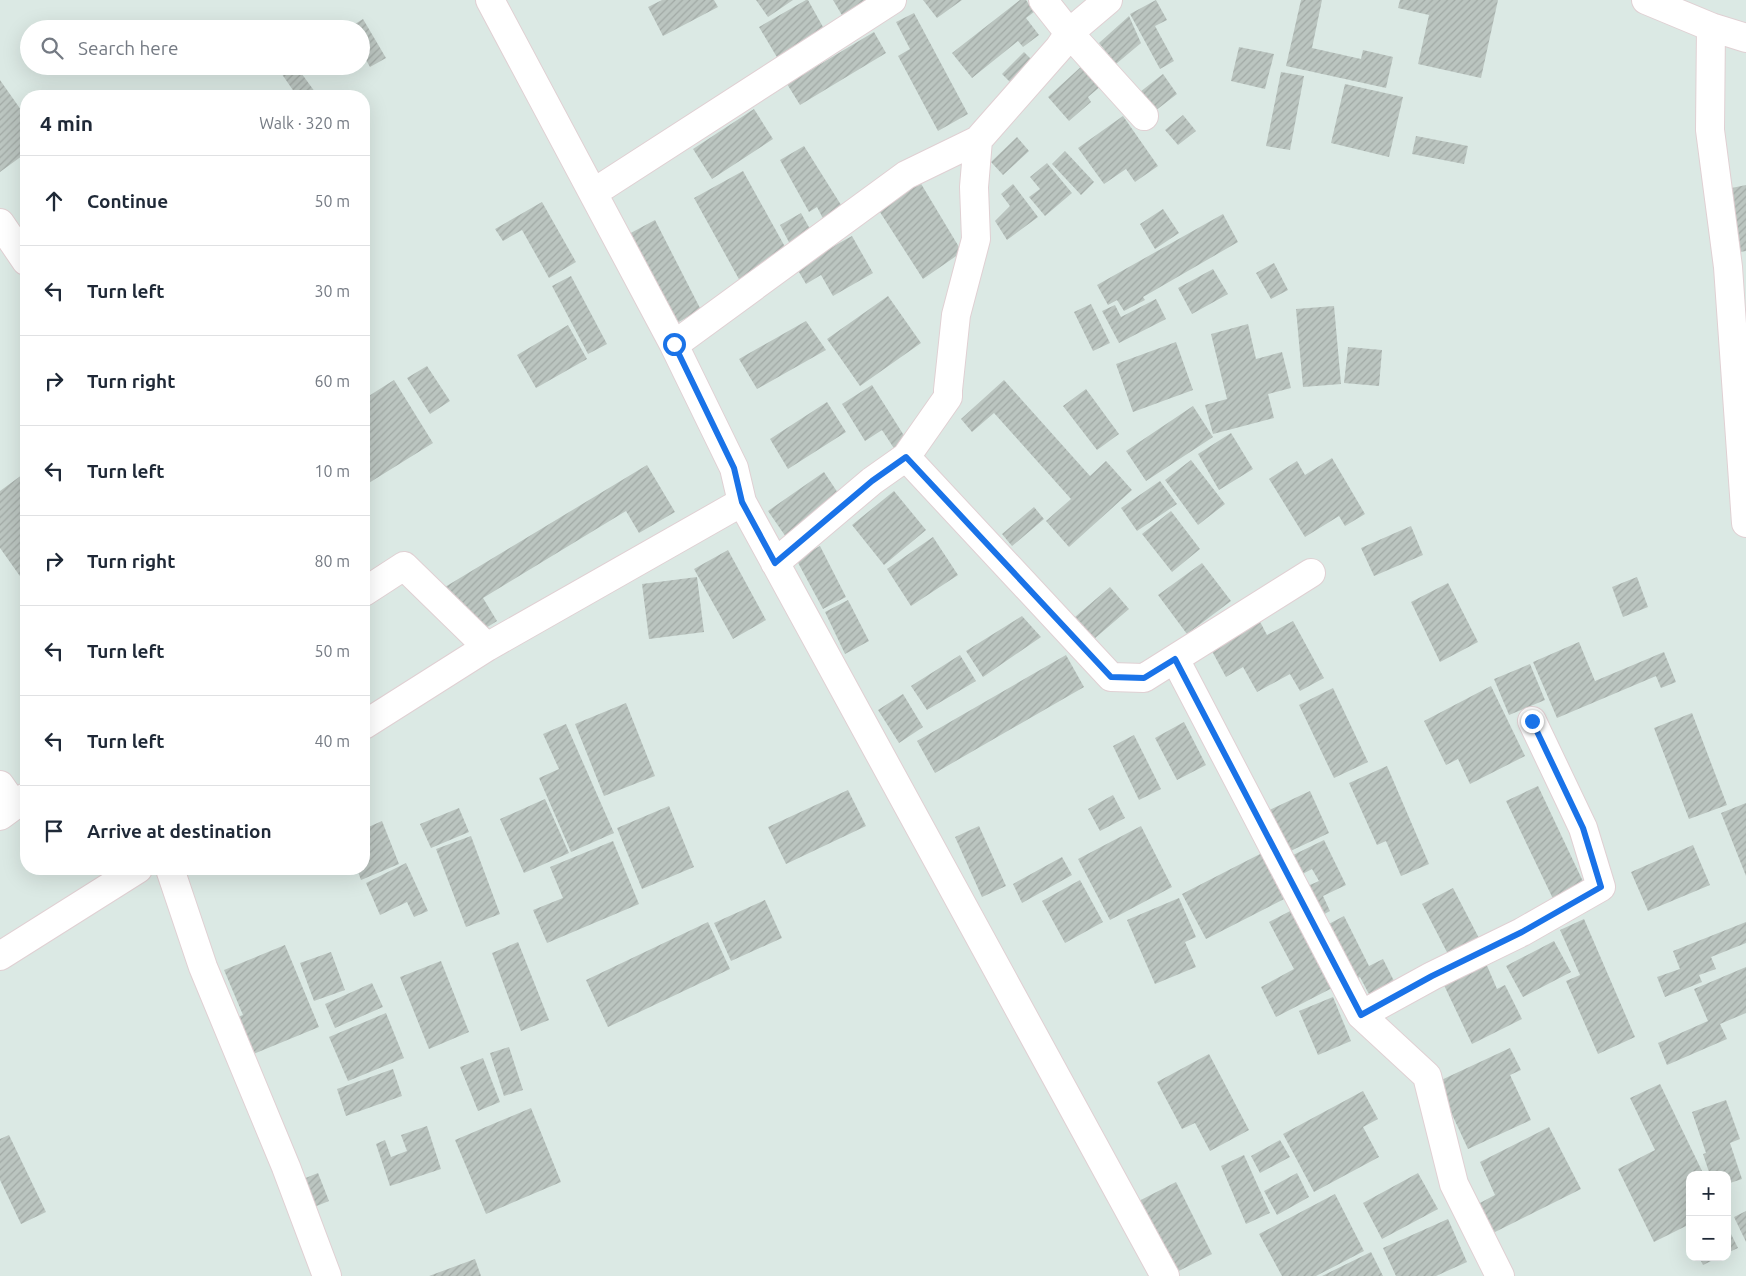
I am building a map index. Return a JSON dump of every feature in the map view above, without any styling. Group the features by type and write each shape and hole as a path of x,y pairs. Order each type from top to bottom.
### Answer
{"street":[{"path":"490,0 674,344 734,468 742,502 1165,1276"},
{"path":"594,193 892,0"},
{"path":"1043,0 1069,33 1144,116"},
{"path":"674,344 906,175 978,140 1059,48 1069,33 1108,0"},
{"path":"1646,0 1711,27 1746,38"},
{"path":"1711,27 1710,130 1728,267 1746,523"},
{"path":"775,563 872,481 906,457 948,397 956,315 976,239 974,187 978,140"},
{"path":"0,222 20,252"},
{"path":"906,457 1111,677 1144,678 1311,573"},
{"path":"370,721 487,647 742,502"},
{"path":"370,588 404,566 487,647"},
{"path":"1175,659 1361,1015 1426,1076 1454,1184 1500,1276"},
{"path":"1361,1015 1432,976 1522,932 1601,887 1583,828 1532,721"},
{"path":"0,956 128,875"},
{"path":"172,875 203,967 286,1167 327,1276"}],"building":[{"path":"662,0 714,0 718,7 663,36 648,7"},
{"path":"756,0 793,0 768,17"},
{"path":"808,0 828,36 781,64 759,27"},
{"path":"833,0 872,0 846,22"},
{"path":"923,0 962,0 937,18"},
{"path":"1020,0 1026,0 1034,12 1026,18 1039,35 1023,47 1018,41 972,78 952,53"},
{"path":"1156,0 1167,20 1155,26 1174,61 1160,69 1130,14"},
{"path":"1301,0 1322,0 1312,48 1361,59 1363,50 1393,57 1386,88 1286,66"},
{"path":"1400,0 1498,0 1481,78 1418,64 1429,15 1398,8"},
{"path":"914,13 968,114 938,131 898,56 910,49 896,22"},
{"path":"1129,16 1141,43 1116,64 1099,43"},
{"path":"370,31 386,58 370,67"},
{"path":"874,32 886,53 800,105 787,84"},
{"path":"1239,47 1274,54 1265,89 1231,81"},
{"path":"1024,52 1037,65 1015,87 1002,74"},
{"path":"1084,64 1102,85 1088,97 1091,102 1069,121 1048,97"},
{"path":"1281,72 1304,76 1290,150 1266,146"},
{"path":"1163,74 1177,94 1155,111 1140,92"},
{"path":"282,75 303,75 314,90 293,90"},
{"path":"0,80 20,108 20,157 0,172"},
{"path":"1345,84 1403,97 1389,157 1331,143"},
{"path":"754,109 773,139 712,179 693,149"},
{"path":"1183,115 1196,131 1178,145 1165,130"},
{"path":"1123,116 1158,166 1135,182 1126,169 1104,184 1078,148"},
{"path":"1416,136 1468,146 1464,164 1412,154"},
{"path":"1017,137 1029,151 1003,175 991,162"},
{"path":"804,146 848,216 828,228 817,207 809,212 780,160"},
{"path":"1065,151 1094,182 1081,195 1052,164"},
{"path":"1047,163 1072,193 1045,216 1029,197 1040,189 1030,177"},
{"path":"743,171 789,254 740,281 694,198"},
{"path":"920,182 962,252 923,279 878,209"},
{"path":"1013,184 1038,217 1007,240 995,221 1010,206 1001,194"},
{"path":"1746,185 1746,251 1734,253 1722,190"},
{"path":"542,202 576,262 549,278 522,230 503,241 495,229"},
{"path":"1163,209 1179,233 1155,249 1140,224"},
{"path":"801,213 815,238 793,250 780,225"},
{"path":"1223,214 1238,242 1143,297 1145,300 1124,311 1117,300 1108,305 1097,285"},
{"path":"655,220 701,310 673,325 627,235"},
{"path":"852,236 873,273 833,296 821,275 806,284 796,267"},
{"path":"1274,263 1288,290 1271,299 1256,273"},
{"path":"1213,269 1228,294 1192,314 1178,288"},
{"path":"571,276 607,344 588,354 552,286"},
{"path":"888,296 921,343 860,386 827,339"},
{"path":"1156,299 1166,319 1119,343 1102,311 1115,305 1121,317"},
{"path":"1091,304 1110,343 1093,351 1074,312"},
{"path":"1334,306 1341,384 1303,387 1296,309"},
{"path":"806,321 826,350 757,389 739,359"},
{"path":"1248,324 1256,359 1282,352 1291,388 1268,394 1274,418 1213,434 1205,405 1227,399 1211,334"},
{"path":"568,325 587,359 536,388 517,355"},
{"path":"1176,342 1193,390 1133,412 1116,364"},
{"path":"1348,347 1382,350 1379,386 1344,383"},
{"path":"427,366 450,401 430,414 407,378"},
{"path":"394,380 433,443 370,482 370,395"},
{"path":"1004,380 1090,476 1106,461 1132,490 1069,547 1046,521 1071,499 994,413 972,432 961,419"},
{"path":"872,385 910,445 897,453 882,430 865,441 842,404"},
{"path":"1086,389 1119,434 1097,450 1063,406"},
{"path":"827,402 846,432 788,469 770,439"},
{"path":"1193,406 1213,437 1146,481 1126,451"},
{"path":"1231,433 1253,469 1219,490 1198,454"},
{"path":"1332,458 1365,514 1345,526 1339,516 1305,537 1269,479 1297,461 1305,475"},
{"path":"1191,460 1225,504 1198,525 1165,480"},
{"path":"647,465 675,512 639,533 626,511 483,598 497,621 481,631 466,606 459,610 445,587"},
{"path":"824,472 842,499 786,537 768,511"},
{"path":"20,476 20,576 0,548 0,491"},
{"path":"1160,481 1177,504 1137,531 1121,508"},
{"path":"894,491 926,530 884,565 852,525"},
{"path":"1034,507 1044,519 1012,546 1002,534"},
{"path":"1171,511 1200,549 1172,572 1142,534"},
{"path":"1411,526 1423,555 1374,576 1361,548"},
{"path":"933,537 958,575 911,606 887,569"},
{"path":"820,546 846,597 823,609 796,559"},
{"path":"728,550 766,620 733,639 694,569"},
{"path":"1202,563 1231,601 1187,634 1158,595"},
{"path":"697,577 704,632 649,639 642,584"},
{"path":"1637,577 1648,607 1623,617 1612,587"},
{"path":"1448,583 1478,642 1440,662 1411,602"},
{"path":"1110,587 1129,609 1094,639 1075,617"},
{"path":"848,600 869,641 845,654 825,612"},
{"path":"1256,614 1267,635 1293,621 1324,678 1300,691 1290,674 1257,692 1243,667 1226,677 1207,642"},
{"path":"1022,616 1041,637 983,677 966,651"},
{"path":"1579,642 1595,681 1664,652 1676,682 1661,688 1656,676 1557,718 1533,662"},
{"path":"960,655 976,681 927,710 911,686"},
{"path":"1066,655 1084,687 935,773 917,741"},
{"path":"1530,664 1545,700 1509,715 1494,679"},
{"path":"1491,686 1525,756 1470,784 1458,759 1446,765 1424,721"},
{"path":"1333,688 1368,762 1334,778 1299,705"},
{"path":"903,694 923,727 899,743 878,710"},
{"path":"626,703 655,776 604,796 575,724"},
{"path":"1692,713 1727,805 1689,819 1654,728"},
{"path":"1184,722 1206,765 1177,780 1155,738"},
{"path":"566,724 614,833 571,852 539,778 559,769 543,734"},
{"path":"1134,735 1161,789 1139,800 1113,746"},
{"path":"1387,766 1429,864 1401,876 1386,841 1377,845 1349,783"},
{"path":"1538,786 1588,892 1557,907 1506,801"},
{"path":"848,790 866,826 786,864 768,827"},
{"path":"1310,791 1329,833 1284,854 1265,812"},
{"path":"1113,795 1125,818 1100,831 1088,809"},
{"path":"545,799 569,853 524,873 500,819"},
{"path":"1746,803 1746,876 1721,813"},
{"path":"669,806 694,867 642,889 617,828"},
{"path":"459,808 469,832 431,848 420,824"},
{"path":"382,821 399,864 361,880 359,875 370,875 370,826"},
{"path":"979,826 1006,886 982,897 955,837"},
{"path":"1141,826 1172,887 1110,920 1078,859"},
{"path":"471,836 500,914 466,927 436,849"},
{"path":"1324,840 1346,885 1323,896 1330,911 1317,918 1303,888 1319,881 1312,869 1295,878 1285,859"},
{"path":"613,841 639,904 547,943 533,910 563,898 550,867"},
{"path":"1693,845 1710,885 1648,911 1631,872"},
{"path":"1262,853 1286,898 1206,939 1182,894"},
{"path":"1062,857 1072,875 1022,903 1013,884"},
{"path":"406,863 428,911 414,917 407,902 380,915 366,883"},
{"path":"1080,880 1103,922 1065,943 1042,901"},
{"path":"1453,888 1481,942 1450,958 1422,904"},
{"path":"1179,898 1196,937 1185,942 1196,967 1155,984 1127,920"},
{"path":"765,900 782,938 731,961 714,923"},
{"path":"1296,908 1336,986 1276,1017 1261,987 1294,969 1269,922"},
{"path":"1344,916 1369,966 1383,959 1396,985 1371,998 1360,977 1352,981 1325,926"},
{"path":"1584,919 1635,1037 1598,1054 1566,981 1580,975 1560,930"},
{"path":"708,922 730,969 608,1027 586,980"},
{"path":"1746,922 1746,943 1711,957 1716,969 1699,975 1702,982 1665,997 1657,977 1680,969 1673,951"},
{"path":"1554,941 1571,972 1523,997 1506,966"},
{"path":"518,942 549,1020 521,1031 492,953"},
{"path":"285,945 319,1027 251,1055 235,1018 243,1015 224,970"},
{"path":"331,952 345,990 314,1001 300,963"},
{"path":"441,961 469,1032 429,1049 400,977"},
{"path":"1485,961 1497,989 1505,985 1522,1019 1472,1044 1442,981"},
{"path":"1746,967 1746,1013 1720,1024 1727,1039 1667,1065 1658,1043 1708,1021 1694,989"},
{"path":"372,983 383,1007 335,1028 325,1004"},
{"path":"1333,997 1351,1041 1318,1055 1299,1011"},
{"path":"386,1013 404,1058 348,1081 329,1037"},
{"path":"509,1047 523,1090 504,1096 490,1053"},
{"path":"1510,1048 1521,1070 1510,1075 1531,1120 1468,1149 1437,1082"},
{"path":"1209,1054 1249,1130 1210,1151 1195,1123 1182,1129 1157,1082"},
{"path":"483,1058 500,1102 478,1111 460,1067"},
{"path":"393,1069 402,1096 346,1116 337,1089"},
{"path":"1660,1084 1702,1171 1686,1171 1686,1226 1654,1242 1618,1169 1655,1150 1630,1098"},
{"path":"1363,1091 1378,1119 1363,1127 1379,1157 1314,1192 1283,1134"},
{"path":"1726,1100 1740,1139 1730,1143 1742,1179 1731,1183 1731,1171 1709,1171 1703,1154 1706,1153 1692,1112"},
{"path":"531,1108 561,1182 486,1214 455,1140"},
{"path":"427,1126 441,1169 390,1186 376,1144 385,1140 391,1157 407,1151 401,1135"},
{"path":"1549,1127 1581,1189 1491,1234 1476,1205 1495,1195 1480,1162"},
{"path":"9,1135 46,1212 21,1224 0,1180 0,1139"},
{"path":"1280,1140 1290,1157 1260,1173 1251,1156"},
{"path":"1244,1155 1270,1213 1246,1224 1221,1166"},
{"path":"318,1173 329,1201 309,1209 298,1181"},
{"path":"1297,1173 1309,1197 1277,1215 1264,1191"},
{"path":"1418,1173 1438,1209 1382,1239 1363,1203"},
{"path":"1176,1182 1212,1254 1171,1275 1135,1203"},
{"path":"1335,1194 1364,1251 1316,1276 1282,1276 1259,1234"},
{"path":"1746,1211 1746,1242 1734,1217"},
{"path":"1448,1219 1467,1262 1436,1276 1396,1276 1383,1248"},
{"path":"1731,1234 1738,1248 1731,1251"},
{"path":"1371,1252 1383,1276 1322,1276"},
{"path":"475,1259 481,1276 429,1276"},
{"path":"1701,1261 1711,1261 1703,1265"}],"route":[{"path":"674,344 734,468 742,502 775,563 872,481 906,457 1111,677 1144,678 1175,659 1361,1015 1432,976 1522,932 1601,887 1583,828 1532,721"}]}
